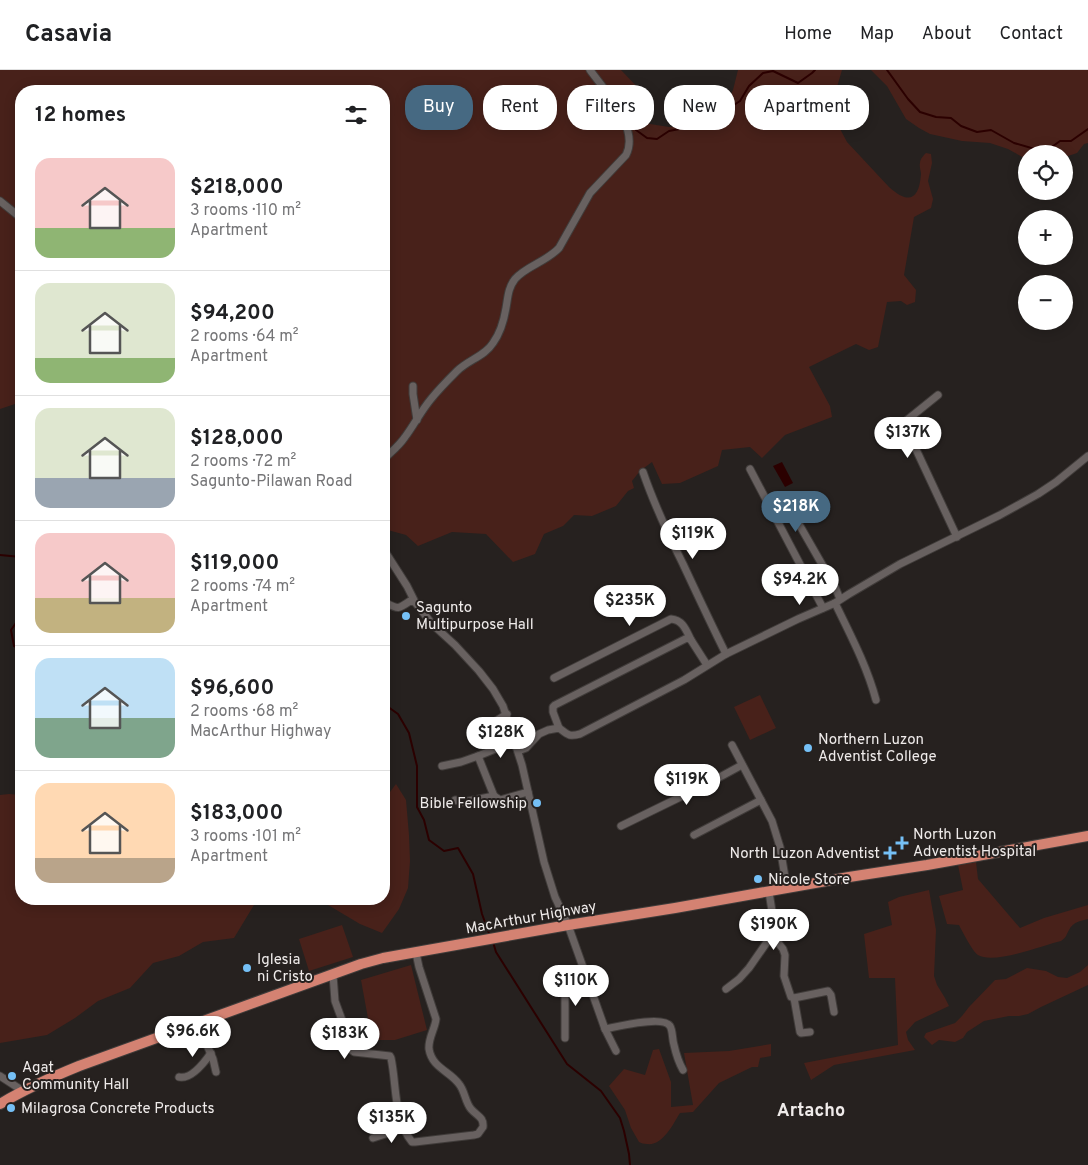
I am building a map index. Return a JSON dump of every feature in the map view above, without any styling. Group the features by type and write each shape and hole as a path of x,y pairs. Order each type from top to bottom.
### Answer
{"highway":[{"name":"MacArthur Highway","path":"0,1104 52,1077 79,1066 382,958 1088,836"}],"street":[{"path":"390,454 405,438 431,399 459,369 481,355 492,345 501,330 508,294 514,280 520,274 549,257 559,248 590,193 628,152 629,136 619,111 590,70"},
{"path":"0,201 15,213"},
{"path":"413,386 417,420"},
{"path":"938,395 907,420 905,424 958,537"},
{"path":"691,640 688,638 684,639 555,705 553,712 559,728 568,735 580,734 684,680 726,654 837,601 900,564 958,537 1038,494 1088,456"},
{"path":"750,469 823,608"},
{"path":"643,472 666,530 726,654"},
{"path":"792,512 836,587 837,601 873,687 876,700"},
{"path":"390,559 432,624 455,645 488,682 506,714 518,751 544,862 555,897 568,925 605,1029 616,1051"},
{"path":"390,605 400,608 410,601 416,602"},
{"path":"554,678 674,618 683,624 707,665"},
{"path":"475,734 506,714"},
{"path":"518,751 526,748 539,734 559,728"},
{"path":"442,766 461,762 515,741"},
{"path":"732,745 774,825 780,847 787,889"},
{"path":"478,756 494,796 500,800 528,792"},
{"path":"621,826 742,765"},
{"path":"454,800 464,802 494,796"},
{"path":"694,835 761,800"},
{"path":"726,989 749,968 772,935 774,924 769,892"},
{"path":"772,935 783,949 785,955 784,976 788,992 794,998 800,1032 810,1032"},
{"path":"333,975 335,1001 346,1031 350,1049 354,1052 390,1056 391,1058 398,1114 412,1142 478,1134 483,1124 481,1118 470,1108 463,1090 455,1078 440,1069 429,1050 429,1043 436,1019 416,953"},
{"path":"565,1038 565,984 585,975"},
{"path":"794,998 828,991 831,995 834,1012"},
{"path":"211,1018 206,1039 216,1072"},
{"path":"605,1029 638,1022 668,1023 677,1055 684,1070"},
{"path":"179,1077 184,1078 192,1073 211,1053"},
{"path":"0,1076 23,1091"},
{"path":"373,1138 404,1128"}],"shaded area":[{"path":"0,70 621,70 635,85 567,85 567,130 654,130 654,125 664,126 664,130 735,130 734,85 738,70 842,70 838,85 745,85 745,130 841,130 847,142 889,187 902,196 907,197 911,197 918,190 922,157 926,153 931,154 932,163 928,181 933,199 931,208 914,217 904,275 916,290 915,302 907,305 901,301 887,302 878,347 869,350 856,344 809,367 830,406 832,417 785,435 762,458 750,447 722,450 718,466 680,483 662,484 652,462 640,471 632,481 634,488 628,491 616,506 592,516 574,515 563,526 544,534 535,554 513,562 486,534 452,532 418,546 406,535 390,531 390,85 15,85 15,404 0,409"},
{"path":"871,70 1088,70 1088,143 1084,144 1077,153 1073,154 1073,145 1018,145 1018,155 990,143 962,141 930,134 906,119 887,86"},
{"path":"782,462 793,483 785,487 773,466"},
{"path":"760,695 776,728 750,740 734,707"},
{"path":"396,784 406,800 410,861 408,888 399,909 382,933 360,924 328,905 390,905 390,792"},
{"path":"15,794 15,905 254,905 234,938 203,942 179,956 153,963 130,988 98,1001 47,1035 0,1043 0,795"},
{"path":"976,862 978,879 1020,928 1044,918 1088,905 1088,919 1073,925 1061,941 1007,956 995,958 978,955 959,925 947,924 939,896 963,890 958,865"},
{"path":"929,890 936,930 934,976 949,1006 915,1022 906,1032 908,1040 915,1050 834,1065 811,1080 804,1063 898,1045 895,978 869,978 864,934 892,925 888,902 899,897"},
{"path":"342,925 353,957 309,971 299,939"},
{"path":"411,965 427,1030 395,1040 372,1040 361,980"},
{"path":"1088,965 1088,985 1028,1014 984,1021 955,1042 939,1040 932,1045 924,1037 926,1033 955,1023 995,980 1006,979 1027,968 1046,971 1058,977 1067,978 1080,972"},
{"path":"771,1044 771,1056 760,1058 758,1067 752,1067 719,1083 693,1112 680,1113 663,1138 653,1144 639,1142 631,1128 625,1110 609,1086 624,1069 645,1075 653,1050 659,1049 671,1082 671,1107 693,1105 684,1053 729,1051"}],"waterway":[{"path":"636,130 647,138 657,139 669,131 700,125 740,101 749,86 763,73 773,71 798,83 815,70"},
{"path":"887,70 920,112 936,117 951,118 961,126 977,132 991,130 1014,143 1045,152 1060,141 1071,141 1088,129"},
{"path":"0,555 15,556"},
{"path":"15,624 11,630 15,646"},
{"path":"390,708 398,714 409,733 417,766 417,807 424,820 429,840 444,851 458,848 473,874 482,914 490,936"},
{"path":"493,942 496,952 567,1064 601,1091 620,1118 630,1165"}],"place":[{"name":"Sagunto Multipurpose Hall","path":"406,616"},
{"name":"Northern Luzon Adventist College","path":"808,748"},
{"name":"Bible Fellowship","path":"537,803"},
{"name":"North Luzon Adventist Hospital","path":"902,843"},
{"name":"North Luzon Adventist","path":"890,853"},
{"name":"Nicole Store","path":"758,879"},
{"name":"Iglesia ni Cristo","path":"247,968"},
{"name":"Agat Community Hall","path":"12,1076"},
{"name":"Milagrosa Concrete Products","path":"11,1108"}],"district":[{"name":"Artacho","path":"811,1110"}]}
